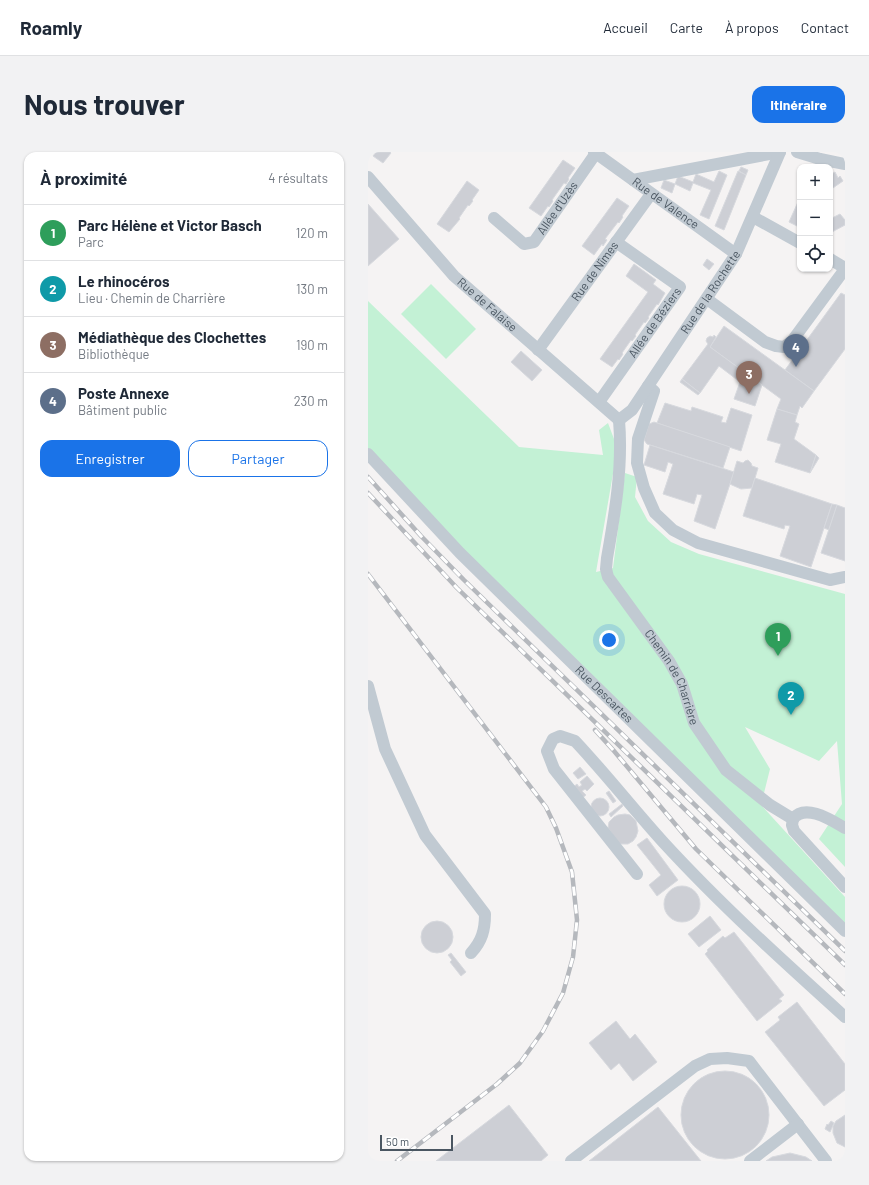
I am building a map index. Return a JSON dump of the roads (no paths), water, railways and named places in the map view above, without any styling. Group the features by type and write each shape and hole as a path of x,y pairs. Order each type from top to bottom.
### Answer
{"street":[{"path":"633,180 780,152"},
{"name":"Rue de la Rochette","path":"619,420 632,410 736,254 780,152"},
{"path":"797,152 820,159 845,164"},
{"name":"Rue de Valence","path":"595,153 736,254"},
{"name":"Allée d'Uzès","path":"494,218 524,244 534,242 595,153"},
{"name":"Rue de Falaise","path":"368,177 454,276 619,420"},
{"name":"Rue de Nîmes","path":"538,350 651,194"},
{"path":"753,217 797,241"},
{"name":"Allée de Béziers","path":"599,402 680,287 616,242"},
{"path":"707,299 765,342 784,347 792,341 845,268 833,261"},
{"path":"648,386 654,391 638,439 637,463 644,488 655,513 673,530 698,544 830,580 845,577"},
{"name":"Chemin de Charrière","path":"619,420 618,489 607,558 606,569 608,577 669,660 682,684 694,723 726,770 770,805 793,819"},
{"name":"Rue Descartes","path":"368,454 460,553 845,931"},
{"path":"368,686 385,749 425,835 485,914 485,928 478,946 471,953"},
{"path":"638,874 554,769 547,750 552,739 560,736 575,741 664,843 742,922 845,1018"},
{"path":"845,828 825,817 810,812 799,814 793,819 792,825 794,830 845,887"},
{"path":"571,1161 695,1066 710,1059 727,1058 749,1061 826,1161"},
{"path":"750,1161 798,1124"}],"railway":[{"path":"368,477 421,536 464,580 845,951"},
{"path":"368,493 457,588 845,965"},
{"path":"368,574 546,807 556,828 572,872 577,920 573,957 563,993 543,1031 520,1063 497,1084 397,1161"},
{"path":"595,730 696,849 845,994"}],"place":[{"name":"Poste Annexe","path":"796,367"},
{"name":"Médiathèque des Clochettes","path":"749,394"},
{"name":"Parc Hélène et Victor Basch","path":"778,656"},
{"name":"Le rhinocéros","path":"791,715"}]}
